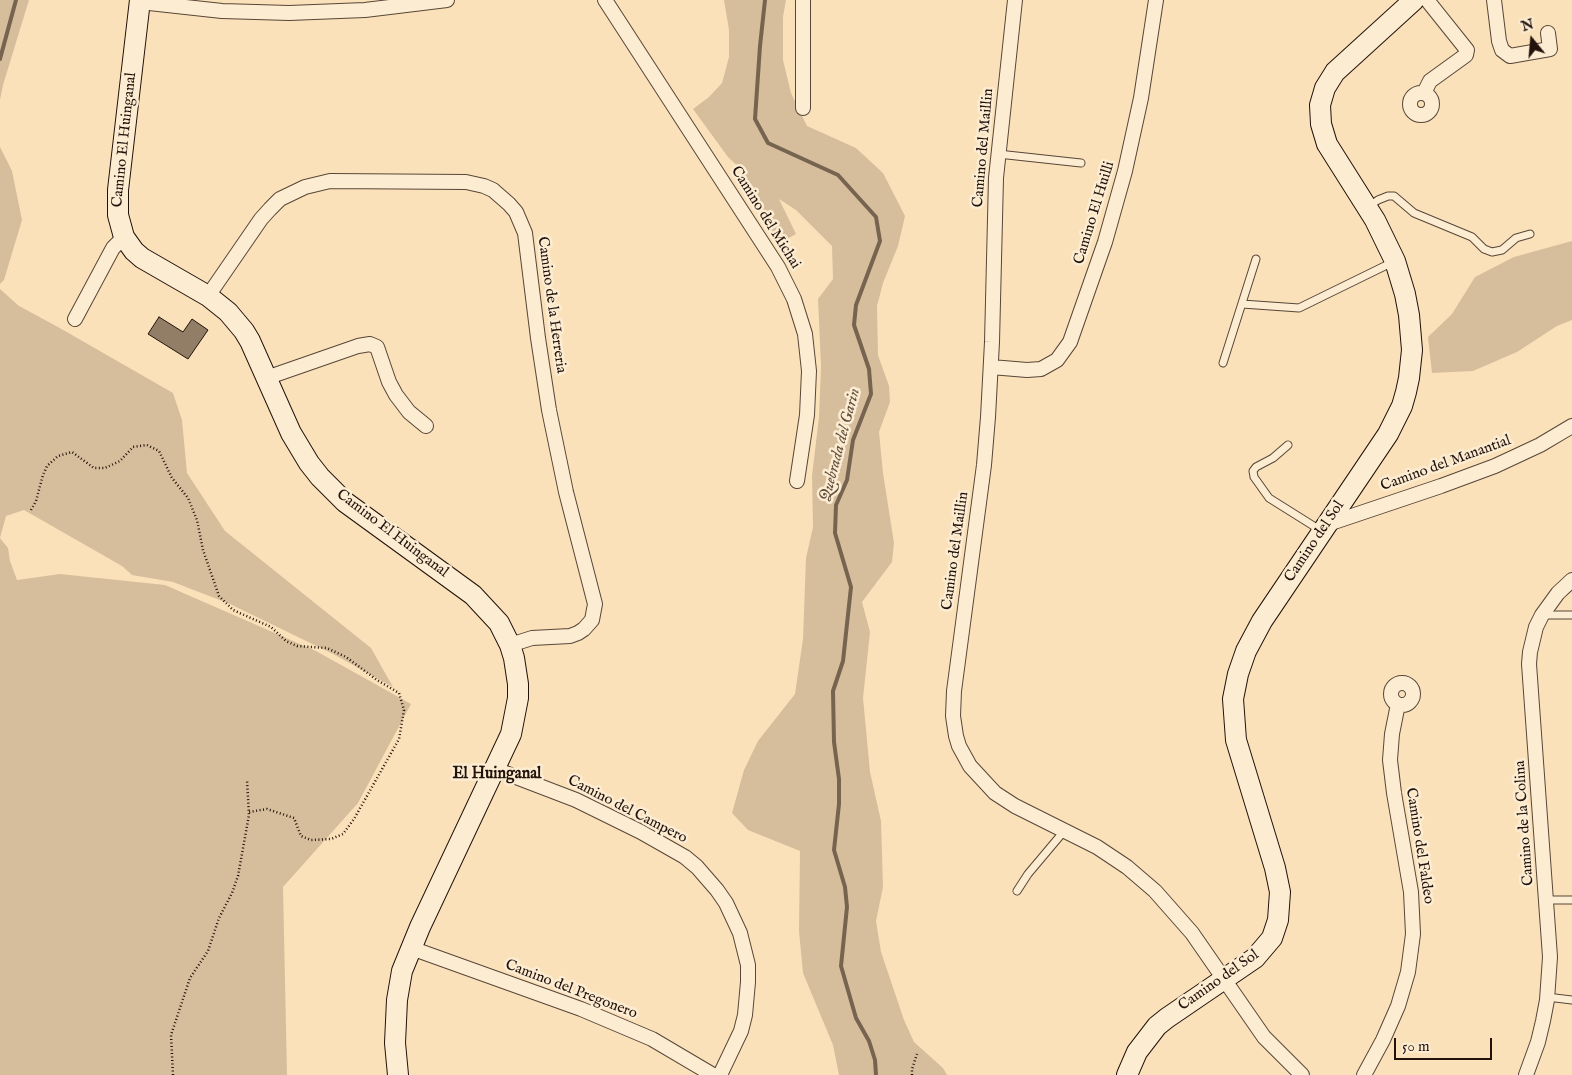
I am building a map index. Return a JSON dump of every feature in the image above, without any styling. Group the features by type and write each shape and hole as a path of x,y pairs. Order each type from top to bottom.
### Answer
{"street":[{"path":"140,1 195,9 289,13 365,10 448,0"},
{"name":"Camino del Michai","path":"605,0 778,267 794,299 805,334 809,371 807,415 797,482"},
{"path":"803,0 803,108"},
{"name":"Camino del Maillin","path":"1015,0 998,154 991,367 984,465 954,691 954,726 959,746 964,756 986,784 1015,806 1065,830 1112,857 1155,891 1192,933 1224,979"},
{"name":"Camino El Huilli","path":"991,367 1027,370 1042,369 1057,360 1070,342 1105,242 1125,171 1142,98 1156,0"},
{"name":"Camino del Sol","path":"1127,1075 1137,1052 1157,1026 1255,958 1267,945 1276,930 1280,902 1275,868 1236,740 1233,712 1235,686 1242,662 1262,621 1388,434 1402,406 1411,364 1411,336 1405,294 1395,261 1368,207 1327,144 1321,124 1320,105 1329,80 1341,65 1414,0"},
{"path":"1424,93 1430,81 1466,55 1467,50 1427,0"},
{"path":"1494,0 1499,41 1502,50 1510,56 1550,48 1548,33"},
{"name":"Camino El Huinganal","path":"140,1 118,190 118,214 124,237 134,251 142,258 208,296 228,312 244,331 295,440 320,476 345,502 473,595 499,623 514,658 518,684 517,710 511,734 406,960 399,986 395,1044 397,1072"},
{"name":"Camino de la Herreria","path":"208,296 265,214 280,199 304,186 330,181 466,182 493,190 516,212 525,233 549,410 566,492 595,604 592,620 578,633 570,636 532,638 510,645"},
{"path":"75,319 113,248 124,237"},
{"path":"266,378 358,346 370,344 377,347 388,382 396,395 410,412 426,426"},
{"name":"Camino del Manantial","path":"1326,528 1468,476 1540,445 1572,426"},
{"name":"Camino de la Colina","path":"1526,1075 1540,1037 1547,997 1550,957 1529,664 1532,640 1542,615 1558,593 1572,580"},
{"name":"Camino del Faldeo","path":"1364,1075 1383,1040 1398,1006 1408,972 1412,941 1411,892 1390,760 1392,734 1398,704"},
{"name":"Camino del Campero","path":"495,769 576,800 641,832 685,857 697,867 717,890 726,903 740,933 745,949 748,982 745,1015 741,1031 720,1075"},
{"name":"Camino del Pregonero","path":"411,948 581,1009 644,1035 712,1075"},
{"path":"1224,979 1264,1037 1302,1075"}],"lane":[{"path":"998,154 1081,163"},
{"path":"1368,207 1378,200 1394,196 1414,213 1472,237 1484,249 1492,252 1502,250 1516,238 1530,234"},
{"path":"1223,363 1256,259"},
{"path":"1242,304 1299,308 1395,261"},
{"path":"1288,444 1273,458 1256,467 1253,471 1254,477 1269,498 1326,528"},
{"path":"1542,615 1572,615"},
{"path":"1017,891 1028,874 1065,830"},
{"path":"1546,900 1572,900"},
{"path":"1547,997 1572,1000"}],"path":[{"path":"31,510 36,501 47,466 58,456 72,452 94,468 105,468 120,461 132,447 147,445 159,451 172,478 188,498 196,520 202,550 219,596 233,610 271,627 286,641 296,646 327,648 346,657 377,680 399,693 404,710 399,739 344,834 331,840 310,840 301,836 294,818 267,809 249,812"},
{"path":"173,1075 171,1035 190,978 208,951 235,885 244,847 249,812 247,780"},
{"path":"912,1075 917,1054"}],"shaded area":[{"path":"0,0 29,0 0,100"},
{"path":"724,0 786,0 783,17 783,60 791,93 807,126 856,148 883,173 905,216 898,246 883,283 877,306 878,355 889,386 890,402 879,432 883,473 894,543 892,562 862,602 870,632 863,698 870,772 881,821 883,887 876,921 881,952 904,1020 914,1042 943,1068 947,1075 839,1075 833,1045 803,973 799,931 800,851 748,830 732,813 744,770 758,741 795,694 803,639 806,558 813,527 812,476 819,417 821,366 818,299 833,279 832,246 796,210 779,199 796,234 778,244 739,176 746,174 728,157 693,109 709,97 722,83 729,57 729,30"},
{"path":"0,147 12,171 22,220 4,280 0,284"},
{"path":"1572,241 1572,320 1557,326 1517,352 1473,371 1432,373 1428,337 1452,314 1475,277 1514,257"},
{"path":"0,289 19,306 173,393 182,420 187,473 225,531 371,648 393,687 333,654 230,604 173,582 132,575 122,566 24,510 6,516 0,538"},
{"path":"0,538 8,548 10,561 17,580 60,574 165,585 316,651 411,704 358,803 283,887 287,1075 0,1075"}],"building":[{"path":"159,317 183,332 192,319 208,330 188,359 148,334"}],"waterway":[{"path":"0,59 16,0"},
{"name":"Quebrada del Garin","path":"765,0 755,119 768,143 838,175 876,217 880,241 856,305 854,325 869,369 871,394 853,440 847,480 836,505 835,533 851,587 843,661 833,691 834,742 839,779 839,804 834,850 845,887 847,907 841,966 856,1018 869,1041 875,1060 876,1075"}],"district":[{"name":"El Huinganal","path":"497,775"}]}
